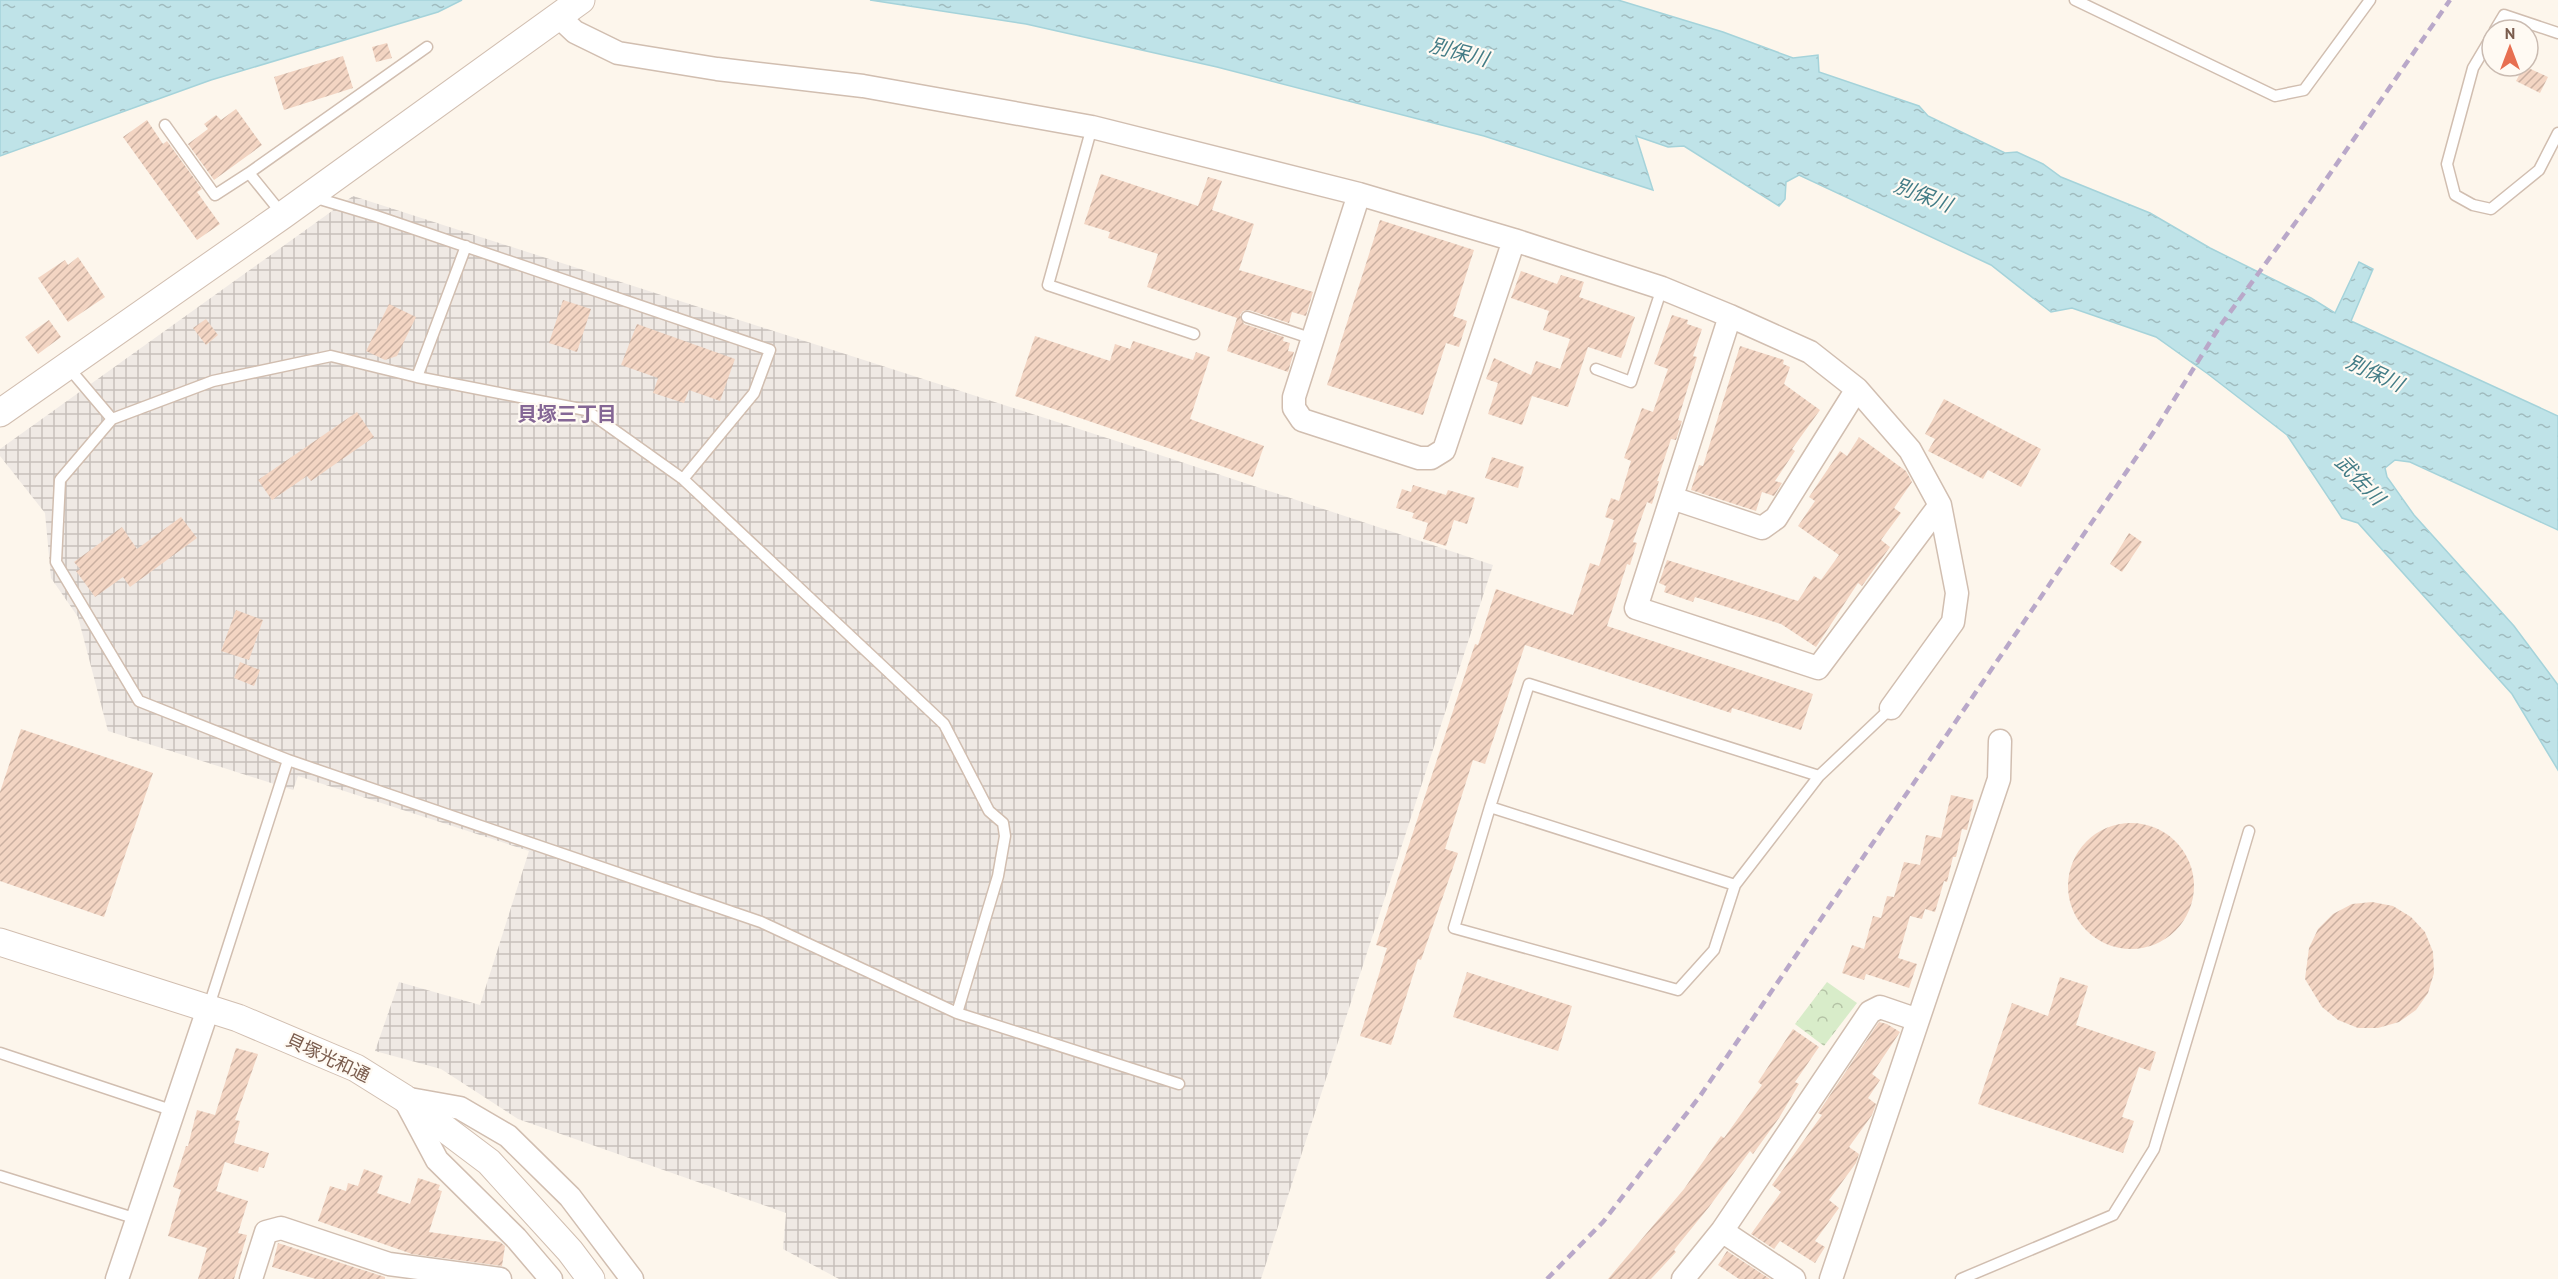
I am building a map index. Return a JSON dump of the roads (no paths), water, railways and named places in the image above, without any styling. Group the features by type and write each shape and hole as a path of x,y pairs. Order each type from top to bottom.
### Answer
{"street":[{"path":"2,409 310,196 581,0"},
{"path":"558,16 575,32 618,53 717,69 863,86 1092,127 1359,194 1514,240 1662,288 1810,352 1857,389 1910,450 1940,506 1957,593 1953,622 1891,708"},
{"path":"1359,194 1294,398 1294,408 1302,420 1419,458 1431,458 1444,450 1514,240"},
{"path":"1730,316 1636,608 1818,668 1940,506"},
{"path":"1672,498 1762,528 1776,518 1857,389"},
{"path":"1831,1279 1999,779 2000,741"},
{"name":"貝塚光和通","path":"0,942 238,1018 356,1068 404,1098 489,1162 570,1251 591,1279"},
{"path":"1683,1279 1722,1231 1870,1012 1880,1007 1918,1020"},
{"path":"117,1279 208,1009"},
{"path":"404,1098 437,1160 516,1238 551,1279"},
{"path":"404,1098 460,1108 508,1136 570,1197 632,1279"},
{"path":"251,1279 267,1232 281,1228 389,1264 500,1279"},
{"path":"1722,1231 1794,1279"}],"lane":[{"path":"2075,0 2093,3 2275,96 2304,90 2370,0"},
{"path":"2540,27 2558,33"},
{"path":"165,125 215,195 428,47"},
{"path":"2480,56 2473,68 2447,164 2455,195 2473,205 2491,210 2540,170 2558,133"},
{"path":"1092,127 1047,285 1194,334"},
{"path":"249,173 283,215"},
{"path":"310,196 466,246 770,350 754,393 683,479"},
{"path":"417,376 466,246"},
{"path":"1596,369 1631,382 1662,288"},
{"path":"1247,317 1313,339"},
{"path":"957,1012 998,876 1005,836 1003,823 989,811 944,724 683,479 586,410 331,356 213,381 112,419 60,480 56,562 139,700 288,760 761,922 957,1012 1179,1084"},
{"path":"67,365 112,419"},
{"path":"1820,776 1529,684 1454,928 1678,990 1714,950 1735,885 1820,776 1891,708"},
{"path":"208,1009 288,760"},
{"path":"1490,807 1735,885"},
{"path":"1961,1279 2113,1215 2154,1149 2249,831"},
{"path":"0,1053 174,1111"},
{"path":"0,1176 137,1219"}],"water":[{"path":"0,0 462,0 438,12 211,80 0,156"},
{"path":"870,0 1618,0 1723,32 1793,58 1818,55 1819,72 1919,106 1928,116 2005,153 2017,152 2043,164 2061,177 2150,213 2210,248 2311,298 2335,313 2359,262 2373,269 2351,321 2558,416 2558,530 2410,462 2395,460 2385,468 2387,477 2414,515 2514,626 2558,685 2558,770 2512,694 2358,523 2342,518 2287,435 2156,337 2072,308 2051,312 1991,265 1799,175 1786,182 1785,199 1779,206 1684,146 1668,147 1636,136 1653,190 1484,136 1217,67 1026,24"}],"railway":[{"path":"1547,1279 1603,1222 1700,1096 2157,427 2220,326 2309,204 2450,0"}],"district":[{"name":"貝塚三丁目","path":"567,414"}],"water label":[{"name":"別保川","path":"1459,52"},
{"name":"別保川","path":"1923,195"},
{"name":"別保川","path":"2375,373"},
{"name":"武佐川","path":"2360,480"}]}
